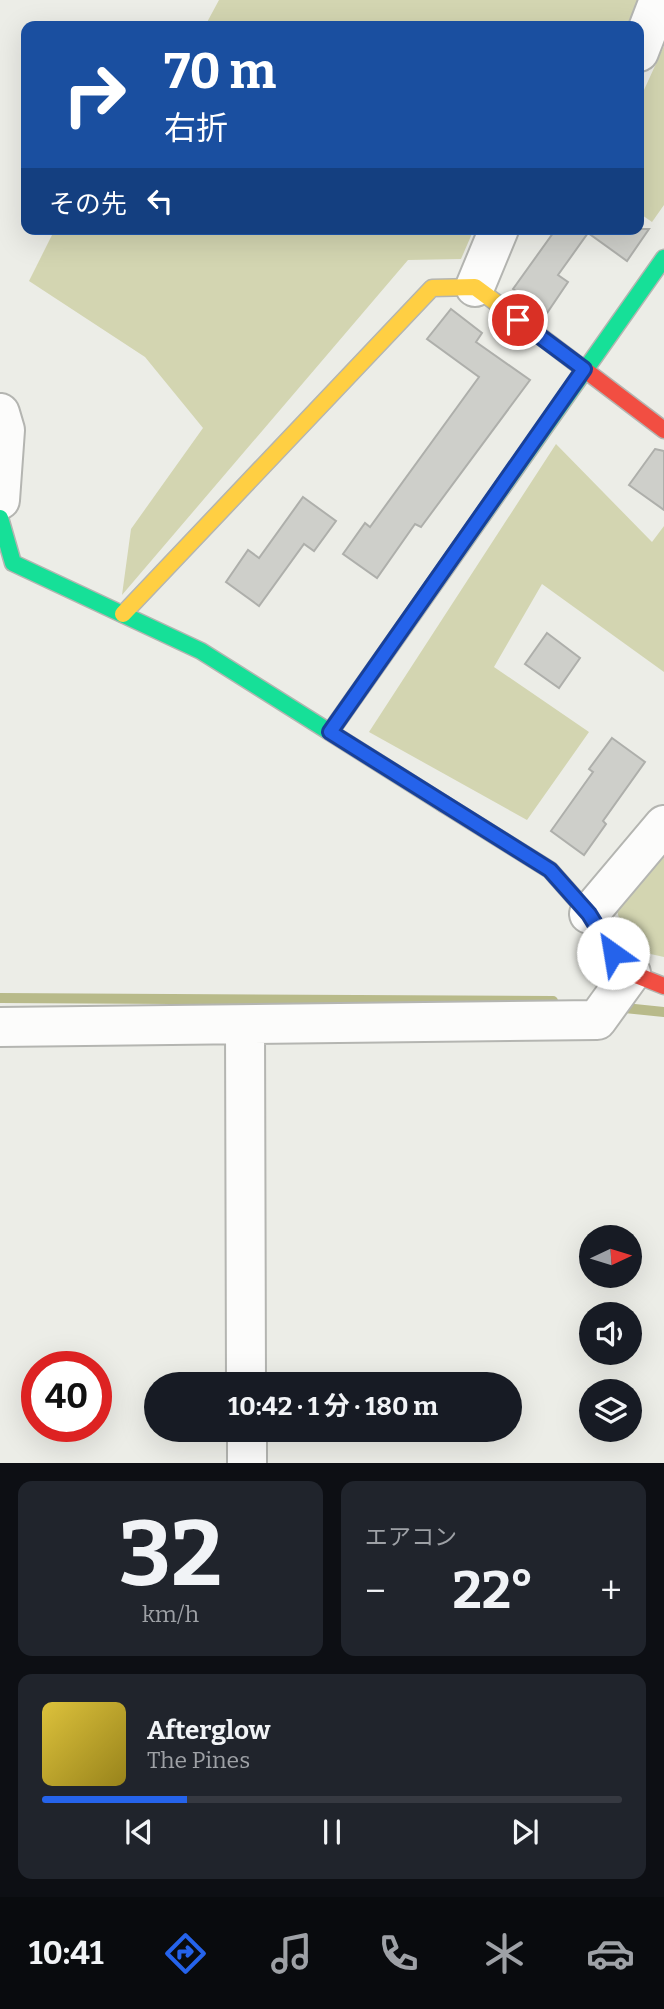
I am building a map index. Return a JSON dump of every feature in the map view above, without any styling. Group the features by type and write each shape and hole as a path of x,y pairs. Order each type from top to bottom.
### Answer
{"street":[{"path":"644,39 659,0"},
{"path":"475,287 497,235"},
{"path":"330,732 664,258"},
{"path":"123,614 432,288 475,287 664,430"},
{"path":"0,413 5,430 0,500"},
{"path":"0,518 13,563 201,651 550,870 589,914 613,953 648,979 597,1020 0,1027"},
{"path":"589,914 664,825"},
{"path":"245,1025 246,1372"},
{"path":"247,1442 247,1463"}],"green space":[{"path":"219,0 643,0 633,21 208,21"},
{"path":"664,46 664,205 652,222 644,216 644,90"},
{"path":"52,235 471,235 461,259 408,260 122,595 131,529 203,428 145,357 29,281"},
{"path":"556,444 652,542 664,526 664,672 542,584 494,667 589,732 527,820 369,732"},
{"path":"664,847 664,957 628,949 615,904"}],"building":[{"path":"644,229 649,229 627,261 591,235 644,235"},
{"path":"552,235 587,235 558,275 568,282 547,313 513,289"},
{"path":"451,309 482,333 476,342 530,380 421,527 415,524 377,578 343,554 365,523 370,527 479,377 427,339"},
{"path":"655,449 664,451 664,510 629,485"},
{"path":"303,497 336,521 314,551 304,544 259,606 226,582 248,550 259,558"},
{"path":"547,633 580,658 559,688 525,664"},
{"path":"612,738 645,762 603,821 606,824 584,855 551,831 593,772 589,769"}],"waterway":[{"path":"0,998 553,1001"},
{"path":"615,1007 664,1012"}],"traffic: fast":[{"path":"330,732 664,258"},
{"path":"0,518 13,563 201,651 444,804"}],"traffic: slow":[{"path":"123,614 432,288 475,287 502,307"}],"traffic: jam":[{"path":"502,307 664,430"},
{"path":"444,804 550,870 589,914 613,953 631,973 664,986"}],"route":[{"path":"518,320 584,369 330,732 550,870 589,914 613,953"}]}
